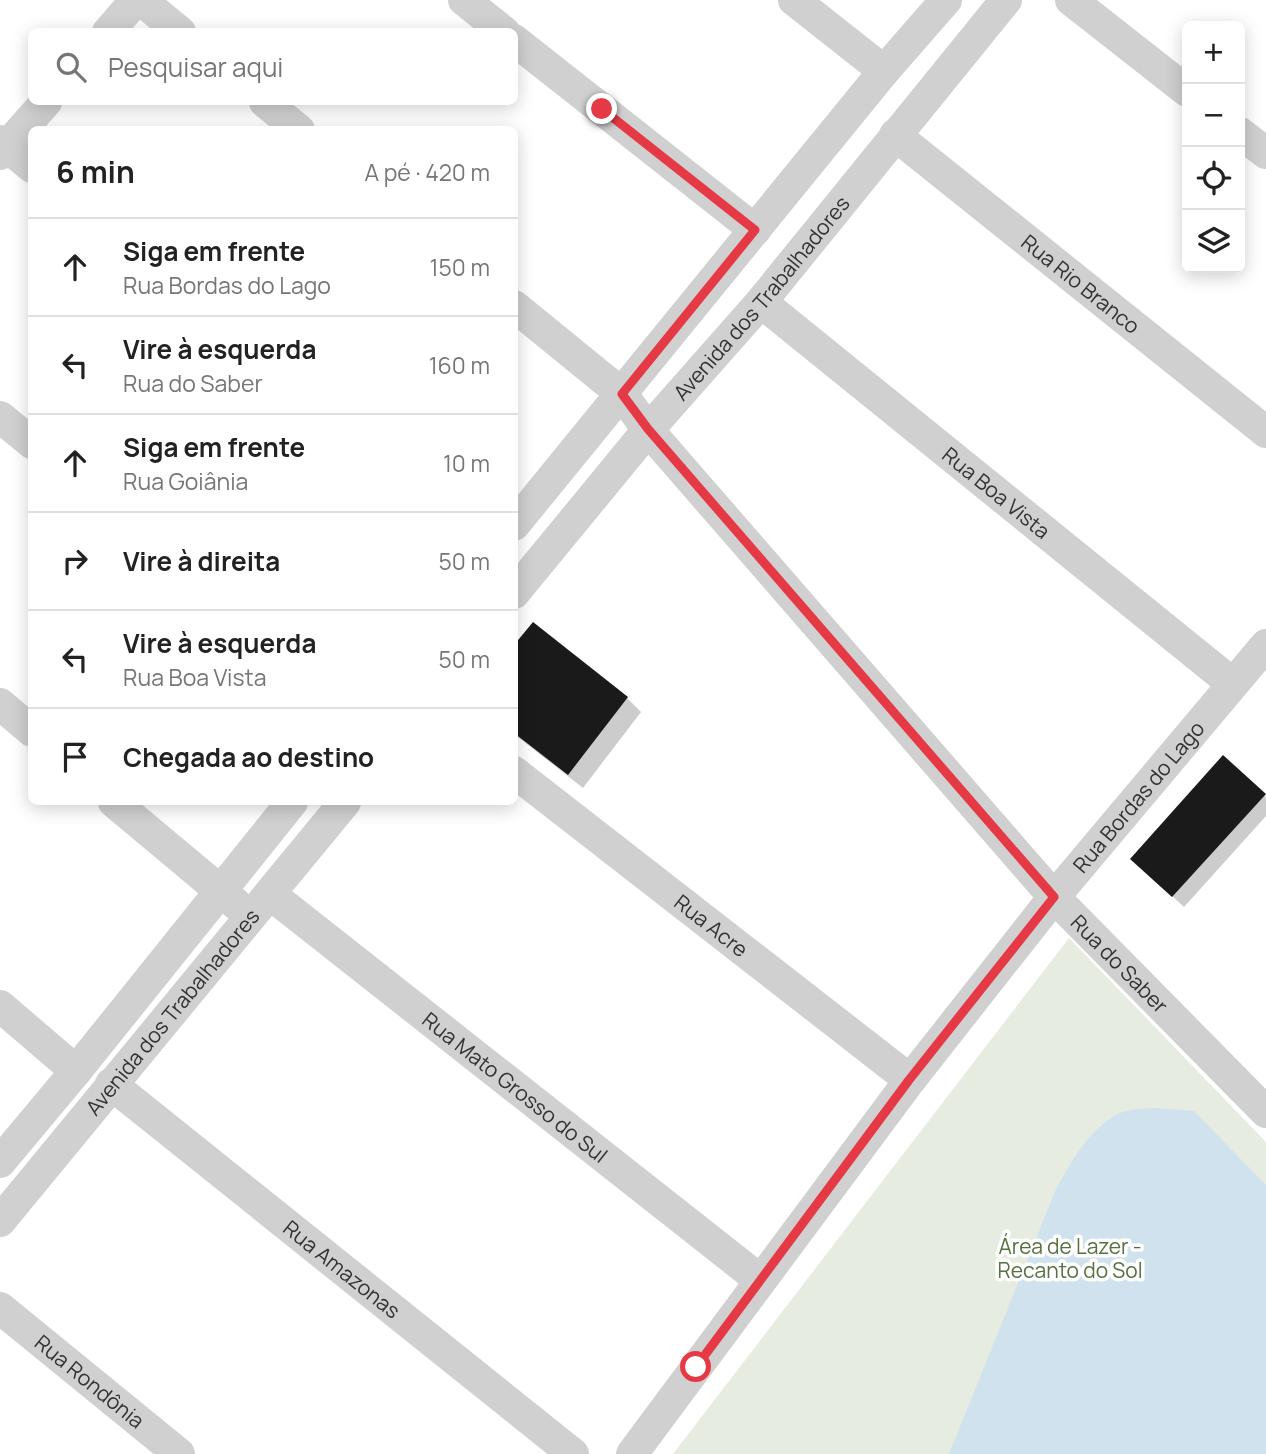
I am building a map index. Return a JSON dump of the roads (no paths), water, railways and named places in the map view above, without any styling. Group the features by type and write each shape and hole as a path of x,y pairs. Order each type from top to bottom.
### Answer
{"street":[{"path":"112,28 139,0 175,28"},
{"path":"464,0 499,28"},
{"path":"794,0 884,71"},
{"path":"518,520 884,71 946,0"},
{"name":"Avenida dos Trabalhadores","path":"518,588 648,429 761,302 1006,0"},
{"path":"1071,0 1182,87"},
{"path":"518,43 755,230"},
{"path":"28,164 2,147 43,105"},
{"path":"269,105 294,126"},
{"name":"Rua Rio Branco","path":"895,135 1266,432"},
{"path":"1245,137 1266,153"},
{"name":"Rua Boa Vista","path":"761,302 1233,684"},
{"name":"Rua do Saber","path":"518,309 622,394 648,429 1054,897 1266,1112"},
{"path":"0,417 28,440"},
{"name":"Rua Bordas do Lago","path":"632,1454 909,1080 1054,897 1266,645"},
{"path":"0,705 28,728"},
{"name":"Rua Acre","path":"518,775 909,1080"},
{"name":"Rua Mato Grosso do Sul","path":"118,805 219,892 261,905 760,1280"},
{"name":"Avenida dos Trabalhadores","path":"0,1161 76,1071 290,805"},
{"name":"Avenida dos Trabalhadores","path":"0,1222 343,805"},
{"path":"0,1006 76,1071"},
{"name":"Rua Amazonas","path":"111,1084 573,1454"},
{"name":"Rua Rondônia","path":"0,1308 179,1454"}],"water":[{"path":"1136,1109 1194,1111 1266,1185 1266,1454 949,1454 1056,1189 1068,1167 1090,1136 1109,1119"}],"park label":[{"name":"Área de Lazer - Recanto do Sol","path":"1070,1258"}]}
